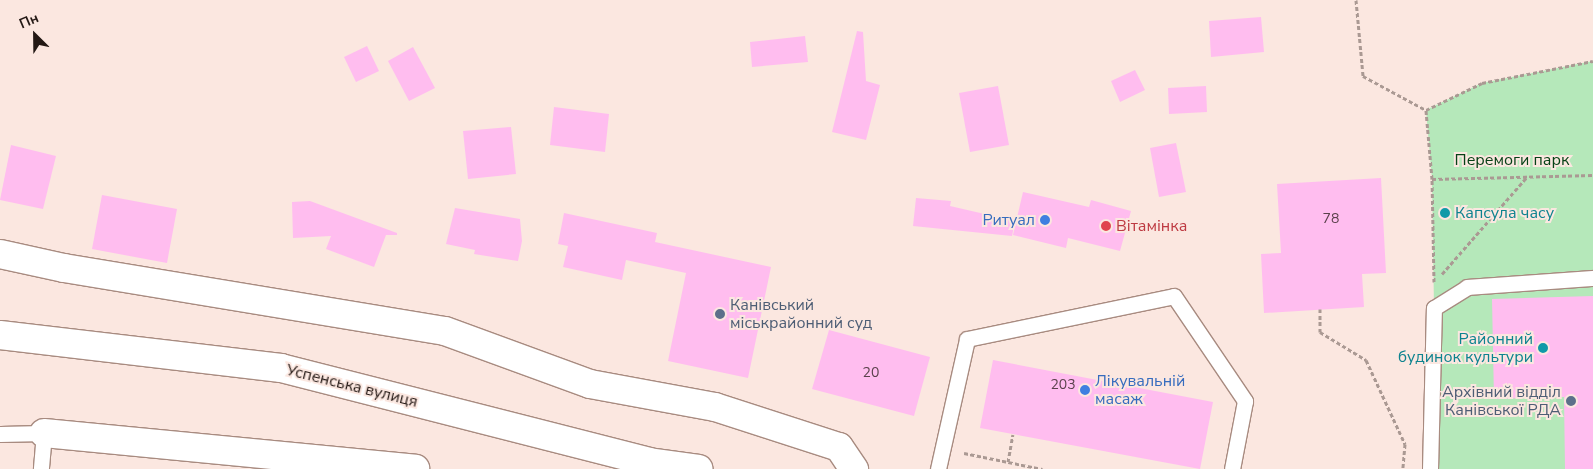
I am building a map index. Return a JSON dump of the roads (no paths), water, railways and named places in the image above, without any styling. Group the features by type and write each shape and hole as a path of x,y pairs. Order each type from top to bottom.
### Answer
{"street":[{"path":"0,254 64,268 445,331 590,384 715,407 839,446 854,469"},
{"name":"Успенська вулиця","path":"0,335 281,368 648,462 699,469"},
{"path":"44,433 415,469"}],"lane":[{"path":"1430,469 1434,308 1468,287 1593,278"},
{"path":"938,469 968,339 1174,296 1245,401 1232,469"},
{"path":"0,434 44,433 40,469"}],"place":[{"name":"Капсула часу","path":"1445,213"},
{"name":"Ритуал","path":"1045,220"},
{"name":"Вітамінка","path":"1106,226"},
{"name":"Канівський міськрайонний суд","path":"720,314"},
{"name":"Районний будинок культури","path":"1543,348"},
{"name":"Лікувальній масаж","path":"1085,390"},
{"name":"Архівний відділ Канівської РДА","path":"1571,401"}],"park label":[{"name":"Перемоги парк","path":"1512,160"}]}
